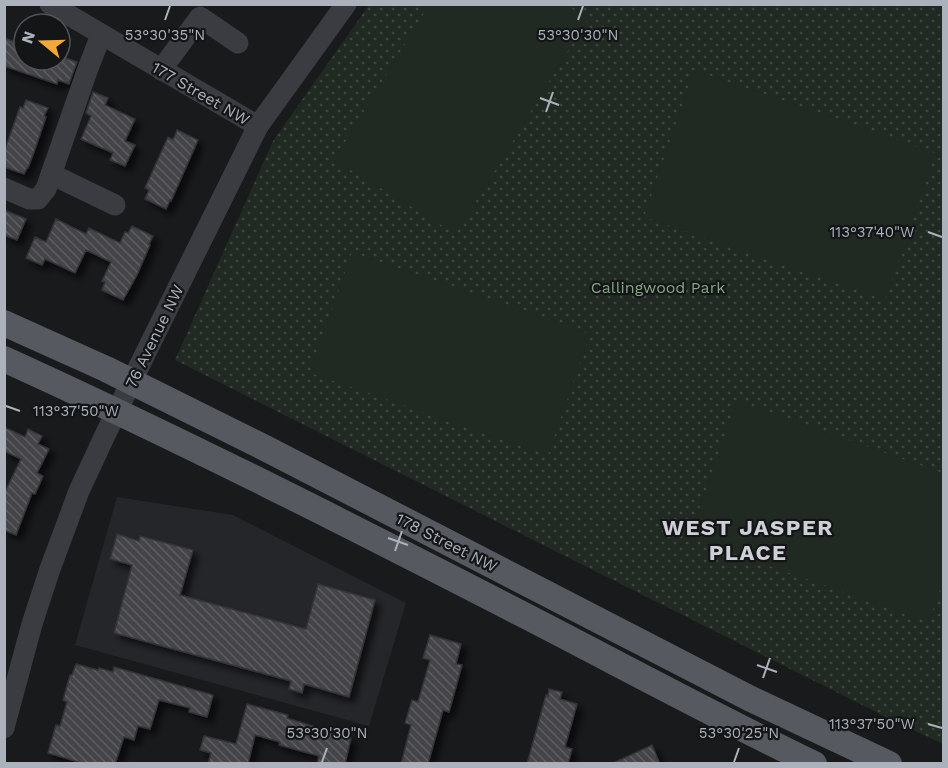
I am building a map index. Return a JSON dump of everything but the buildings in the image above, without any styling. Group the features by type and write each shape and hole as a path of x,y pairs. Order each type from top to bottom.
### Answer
{"main road":[{"name":"178 Street NW","path":"4,323 106,369 263,447 749,698 889,764"},
{"name":"178 Street NW","path":"4,359 117,411 354,528 735,726 814,764"},
{"path":"735,726 749,698"}],"street":[{"name":"177 Street NW","path":"50,4 258,126"},
{"name":"76 Avenue NW","path":"4,728 32,624 50,569 79,492 117,411 258,126 346,4"},
{"path":"160,70 200,17 238,43"},
{"path":"4,188 29,199 38,199 46,189 101,35"},
{"path":"51,174 116,205"}],"shaded area":[{"path":"117,497 233,515 406,603 369,726 75,645"}],"green space":[{"name":"Callingwood Park","path":"369,5 943,5 943,744 175,360 273,141"},
{"path":"429,5 566,5 588,18 456,234 334,160"},
{"path":"694,70 935,153 885,300 644,217"},
{"path":"352,252 590,334 548,455 310,373"},
{"path":"737,401 943,473 943,580 929,622 689,538"}],"district":[{"name":"WEST JASPER PLACE","path":"748,540"}]}
